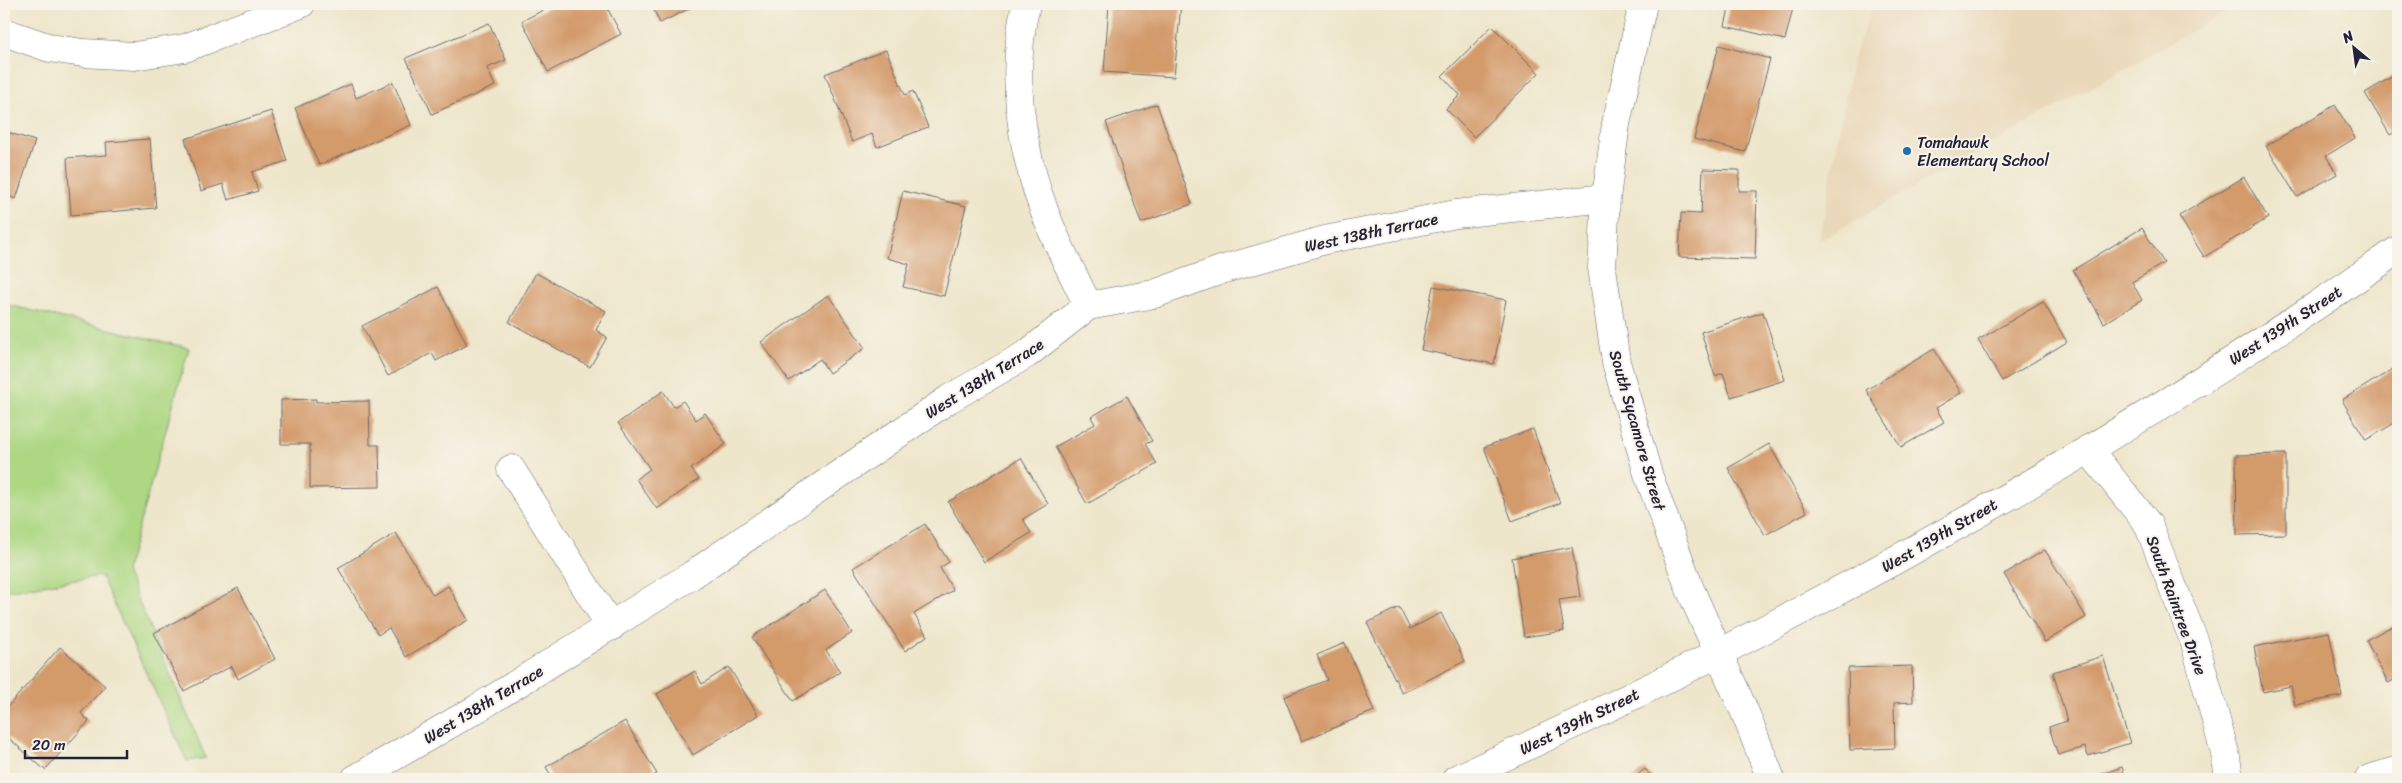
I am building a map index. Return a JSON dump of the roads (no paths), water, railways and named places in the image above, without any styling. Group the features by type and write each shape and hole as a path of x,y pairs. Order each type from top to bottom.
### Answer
{"street":[{"path":"4,32 50,48 82,53 134,56 186,48 302,4"},
{"path":"1026,4 1018,76 1025,144 1045,213 1088,306"},
{"name":"South Sycamore Street","path":"1643,4 1616,124 1606,198 1602,268 1616,362 1648,474 1690,589 1750,723 1771,779"},
{"name":"West 138th Terrace","path":"355,779 478,708 692,575 949,399 1027,354 1088,306 1154,294 1224,269 1325,240 1456,214 1606,198"},
{"name":"West 139th Street","path":"1456,779 1719,654 1895,561 2177,396 2398,250"},
{"name":"South Raintree Drive","path":"2088,449 2148,524 2195,644 2226,756 2229,779"},
{"path":"511,469 611,627"},
{"path":"2369,779 2398,770"}],"place":[{"name":"Tomahawk Elementary School","path":"1907,151"}]}
